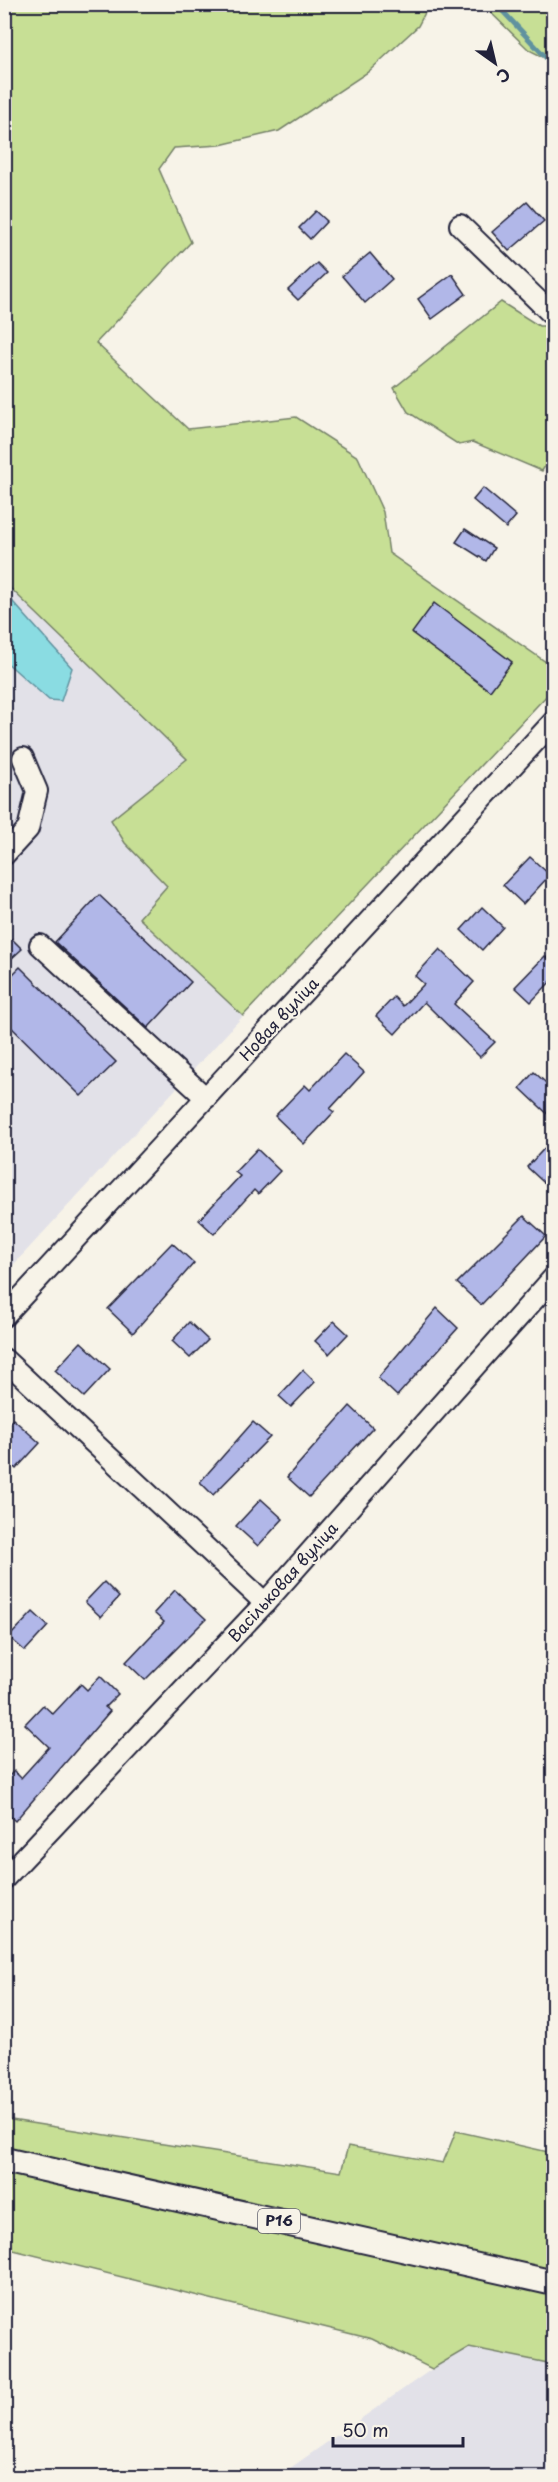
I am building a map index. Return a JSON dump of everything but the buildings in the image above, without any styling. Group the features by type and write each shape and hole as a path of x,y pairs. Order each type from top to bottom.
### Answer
{"main road":[{"name":"Р16","path":"4,2160 554,2283"}],"street":[{"path":"460,225 554,316"},
{"name":"Новая вуліца","path":"4,1316 554,722"},
{"path":"4,855 28,829 37,791 23,758"},
{"path":"40,945 206,1098"},
{"name":"Васільковая вуліца","path":"4,1879 265,1603 554,1277"},
{"path":"4,1359 265,1603"}],"shaded area":[{"path":"4,583 187,759 125,843 167,886 139,918 243,1016 5,1274"},
{"path":"468,2347 553,2364 553,2477 276,2478 432,2369"}],"green space":[{"path":"4,5 429,5 418,26 368,72 279,131 220,145 174,148 159,169 191,242 96,343 188,429 296,417 358,457 383,512 389,553 553,667 553,689 243,1016 139,918 167,886 125,843 111,820 187,759 5,583"},
{"path":"483,5 553,5 553,62 529,50"},
{"path":"501,302 539,326 553,326 553,453 542,471 473,442 459,445 408,412 394,388"},
{"path":"5,2119 341,2172 348,2146 443,2163 456,2131 553,2153 553,2364 469,2347 432,2369 372,2339 5,2248"}],"water":[{"path":"5,593 72,668 61,701 49,700 5,661"}],"waterway":[{"path":"496,4 554,66"}]}
